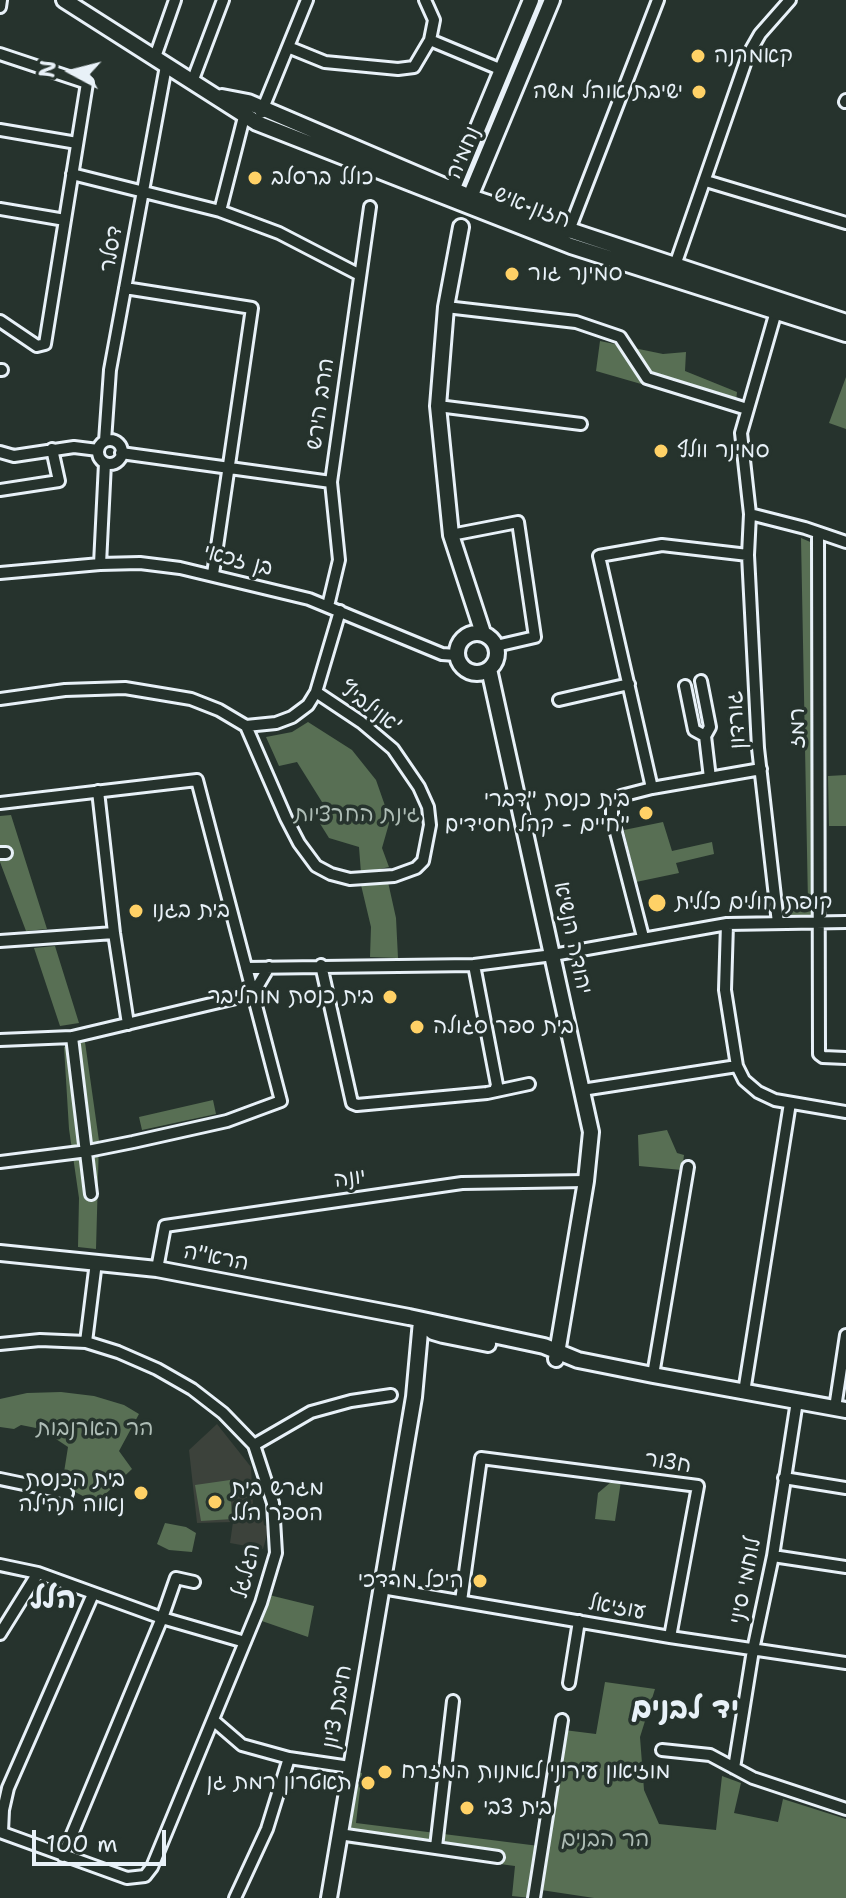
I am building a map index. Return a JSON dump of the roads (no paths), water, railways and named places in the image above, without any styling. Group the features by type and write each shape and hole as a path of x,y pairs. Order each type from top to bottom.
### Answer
{"street":[{"path":"0,7 1,0"},
{"name":"חזון איש","path":"64,0 192,82 254,116 465,201 778,306 846,334"},
{"name":"דסלר","path":"102,446 110,370 143,192 161,62 175,0"},
{"path":"192,82 223,0"},
{"path":"220,211 254,116 307,0"},
{"path":"288,47 325,62 398,69 414,67 430,40 434,20 425,0"},
{"name":"נחמיה","path":"531,0 452,190 465,201 552,0"},
{"path":"566,237 658,0"},
{"path":"673,272 748,55 760,34 790,0"},
{"path":"430,40 502,70"},
{"path":"0,54 87,83 45,344 37,346 0,321"},
{"name":"חזון איש","path":"254,116 452,190"},
{"path":"0,130 77,143"},
{"path":"72,174 220,211 279,233 360,275"},
{"path":"706,181 846,223"},
{"name":"הרב הירש","path":"328,606 339,560 331,482 370,207"},
{"path":"0,209 65,220"},
{"path":"461,227 446,307 438,406 451,535 483,633 496,646 496,659 489,669 483,673 469,672 458,662 459,642 476,632 483,633"},
{"path":"125,288 252,308 213,574"},
{"name":"חזון איש","path":"778,306 846,322"},
{"name":"גורדון","path":"778,306 741,433 750,514 748,555 761,769 778,923"},
{"path":"446,307 576,322 620,337 647,378 747,409"},
{"path":"438,406 581,424"},
{"path":"0,452 14,456 32,455 52,449 102,446 116,442 121,453"},
{"path":"100,564 105,463 99,457 102,446"},
{"path":"0,490 59,481 52,449"},
{"path":"121,453 331,482"},
{"path":"105,463 116,462 121,453"},
{"path":"750,514 846,542"},
{"path":"451,535 518,522 535,637 496,646"},
{"name":"רמז","path":"818,533 819,1054 846,1058"},
{"path":"652,788 599,556 662,545 748,555"},
{"name":"בן זכאי","path":"0,573 140,563 213,574 328,606 442,654 456,655"},
{"name":"אנילביץ'","path":"316,692 361,722 393,749 419,787 428,807 430,825 423,861 407,873 350,879 316,866 299,843 246,726 276,723 292,717 308,705 316,692 340,611"},
{"name":"יהודה הנשיא","path":"489,669 591,1132 586,1181 558,1349"},
{"path":"701,681 710,727 705,736 710,778"},
{"path":"559,700 629,684"},
{"path":"685,686 694,730 705,736"},
{"path":"0,699 65,690 125,688 191,699 219,710 246,726"},
{"path":"643,937 612,808 621,796 761,769"},
{"path":"0,801 197,780 281,1101 227,1121 88,1151 0,1162"},
{"path":"98,791 128,1024"},
{"path":"246,968 474,965 553,955 727,924 846,922"},
{"path":"727,924 725,990 737,1066 744,1080 758,1092 790,1103 846,1112"},
{"path":"0,941 114,933"},
{"path":"321,965 352,1103 357,1105 529,1084"},
{"path":"474,965 497,1085 495,1090"},
{"path":"0,1040 72,1037 253,994 269,967"},
{"path":"72,1037 91,1194"},
{"path":"582,1090 737,1066"},
{"path":"744,1392 790,1103"},
{"path":"653,1375 688,1167"},
{"name":"יונה","path":"157,1269 165,1226 462,1183 586,1181"},
{"name":"הרא\"ה","path":"0,1253 157,1269 558,1349 578,1360 840,1409"},
{"path":"86,1342 96,1262"},
{"path":"419,1348 433,1332 421,1321"},
{"name":"חיבת ציון","path":"329,1898 414,1397 421,1321"},
{"name":"הרא\"ה","path":"433,1332 558,1349"},
{"path":"840,1409 846,1335"},
{"name":"הגלגל","path":"0,1344 40,1340 86,1342 157,1369 192,1389 223,1413 254,1445 273,1503 276,1553 271,1575 152,1867 145,1876 127,1878 63,1856"},
{"path":"254,1445 311,1412 351,1401 391,1395"},
{"name":"לוחמי סיני","path":"734,1768 753,1650 773,1556 797,1401"},
{"name":"חצור","path":"461,1601 481,1458 698,1486 670,1637"},
{"path":"784,1478 846,1488"},
{"path":"0,1479 67,1493"},
{"path":"773,1556 846,1567"},
{"path":"0,1565 38,1573 162,1618 245,1642"},
{"path":"384,1572 389,1583 398,1590"},
{"path":"0,1634 38,1573"},
{"path":"93,1594 8,1788 3,1810 1,1832 63,1856 176,1578 194,1582"},
{"name":"עוזיאל","path":"382,1588 670,1637 846,1663"},
{"path":"569,1683 579,1621"},
{"path":"436,1847 453,1701"},
{"path":"213,1720 242,1745 289,1758 350,1767"},
{"path":"534,1898 562,1720"},
{"path":"662,1750 710,1755 753,1778 846,1809"},
{"path":"235,1898 267,1829 289,1758"},
{"path":"339,1834 498,1857"}],"place":[{"name":"קאמרנה","path":"698,56"},
{"name":"ישיבת אוהל משה","path":"699,92"},
{"name":"כולל ברסלב","path":"255,178"},
{"name":"סמינר גור","path":"512,274"},
{"name":"סמינר וולף","path":"661,451"},
{"name":"בית כנסת \"דברי חיים - קהל חסידים\"","path":"646,813"},
{"name":"קופת חולים כללית","path":"657,903"},
{"name":"בית בגנו","path":"136,911"},
{"name":"בית כנסת מוהליבר","path":"390,997"},
{"name":"בית ספר סגולה","path":"417,1027"},
{"name":"בית הכנסת נאוה תהילה","path":"141,1493"},
{"name":"מגרש בית הספר הלל","path":"215,1502"},
{"name":"היכל מרדכי","path":"480,1581"},
{"name":"מוזיאון עירוני לאמנות המזרח","path":"385,1772"},
{"name":"תאטרון רמת גן","path":"368,1783"},
{"name":"בית צבי","path":"467,1808"}],"district":[{"name":"הלל","path":"53,1600"},
{"name":"יד לבנים","path":"685,1710"}],"park label":[{"name":"גינת החרציות","path":"357,815"},
{"name":"הר הארנבות","path":"95,1429"},
{"name":"הר הבנים","path":"605,1840"}]}
